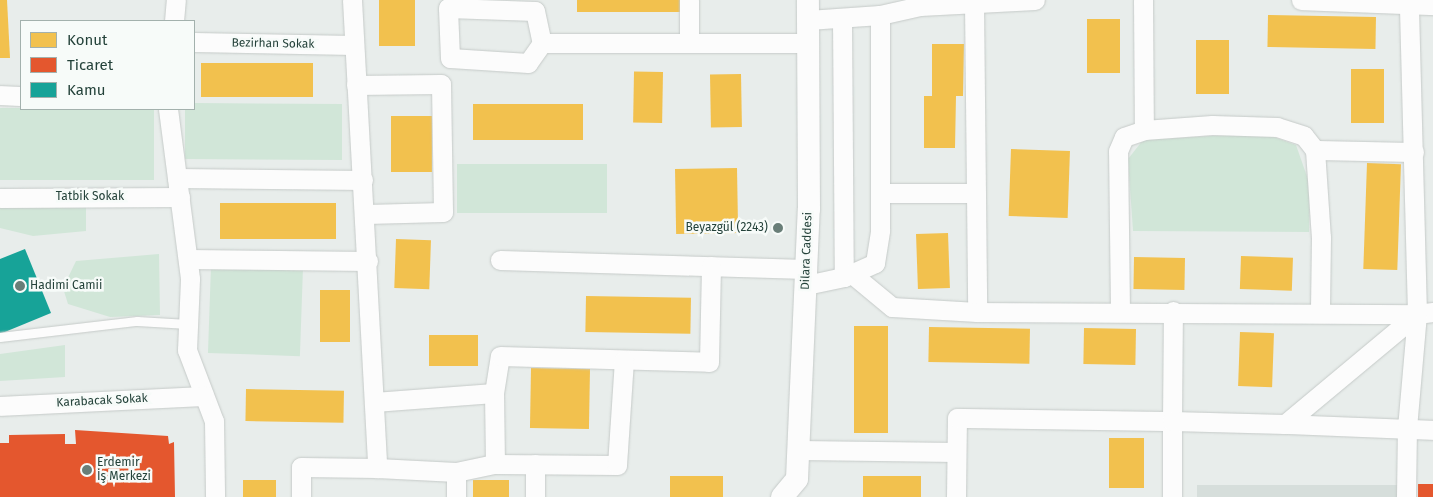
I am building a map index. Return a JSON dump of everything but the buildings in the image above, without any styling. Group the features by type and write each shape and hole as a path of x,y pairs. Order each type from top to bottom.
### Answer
{"street":[{"path":"174,20 176,0"},
{"path":"352,0 353,45 366,214 378,468"},
{"path":"689,0 689,43"},
{"path":"808,10 842,18 880,14 920,6 1035,0"},
{"path":"1143,0 1144,130"},
{"path":"1300,0 1433,5"},
{"path":"974,3 977,312"},
{"path":"1406,497 1407,428 1425,313 1414,152 1409,4"},
{"path":"528,5 535,11 542,43 528,62 450,58 448,8 528,5"},
{"name":"Dilara Caddesi","path":"782,497 797,479 799,450 806,277 808,10"},
{"path":"500,260 711,266 806,277 848,276 875,263 880,193 880,14"},
{"path":"842,18 848,276"},
{"name":"Bezirhan Sokak","path":"195,42 353,45"},
{"path":"542,43 808,43"},
{"path":"356,85 441,84 443,212 366,214"},
{"path":"0,95 20,96"},
{"path":"168,110 188,259 187,350 214,421 215,497"},
{"path":"1120,311 1118,151 1124,138 1144,130 1212,125 1277,127 1304,136 1315,150 1321,237 1320,313"},
{"path":"1315,150 1414,152"},
{"path":"177,178 363,180"},
{"path":"880,193 976,193"},
{"name":"Tatbik Sokak","path":"0,198 180,197"},
{"path":"188,259 368,261"},
{"path":"495,464 494,392 500,356 708,362 711,266"},
{"path":"848,276 892,307 977,312 1425,313"},
{"path":"1172,497 1173,311"},
{"path":"1285,424 1425,313"},
{"path":"301,497 301,467 456,472 495,464 618,465 624,360"},
{"path":"374,402 494,392"},
{"name":"Karabacak Sokak","path":"0,406 204,396"},
{"path":"956,497 957,418 1172,421 1433,430"},
{"path":"799,450 956,452"},
{"path":"535,464 535,497"},
{"path":"456,472 456,497"}],"lane":[{"path":"0,337 137,321 188,324"}],"shaded area":[{"path":"1197,485 1398,485 1398,497 1197,497"}],"green space":[{"path":"195,103 342,104 342,160 185,159 185,110 195,110"},
{"path":"0,108 20,108 20,110 154,110 154,180 0,180"},
{"path":"1262,133 1296,145 1310,185 1309,232 1133,231 1128,159 1143,140"},
{"path":"457,164 607,164 607,213 457,213"},
{"path":"86,204 86,231 33,236 0,228 0,205"},
{"path":"159,254 160,315 110,317 68,304 63,288 76,261"},
{"path":"211,266 303,269 300,356 208,353"},
{"path":"65,345 65,377 0,381 0,354"}],"place":[{"name":"Beyazgül (2243)","path":"778,228"},
{"name":"Hadimi Camii","path":"20,286"},
{"name":"Erdemir İş Merkezi","path":"87,470"}]}
